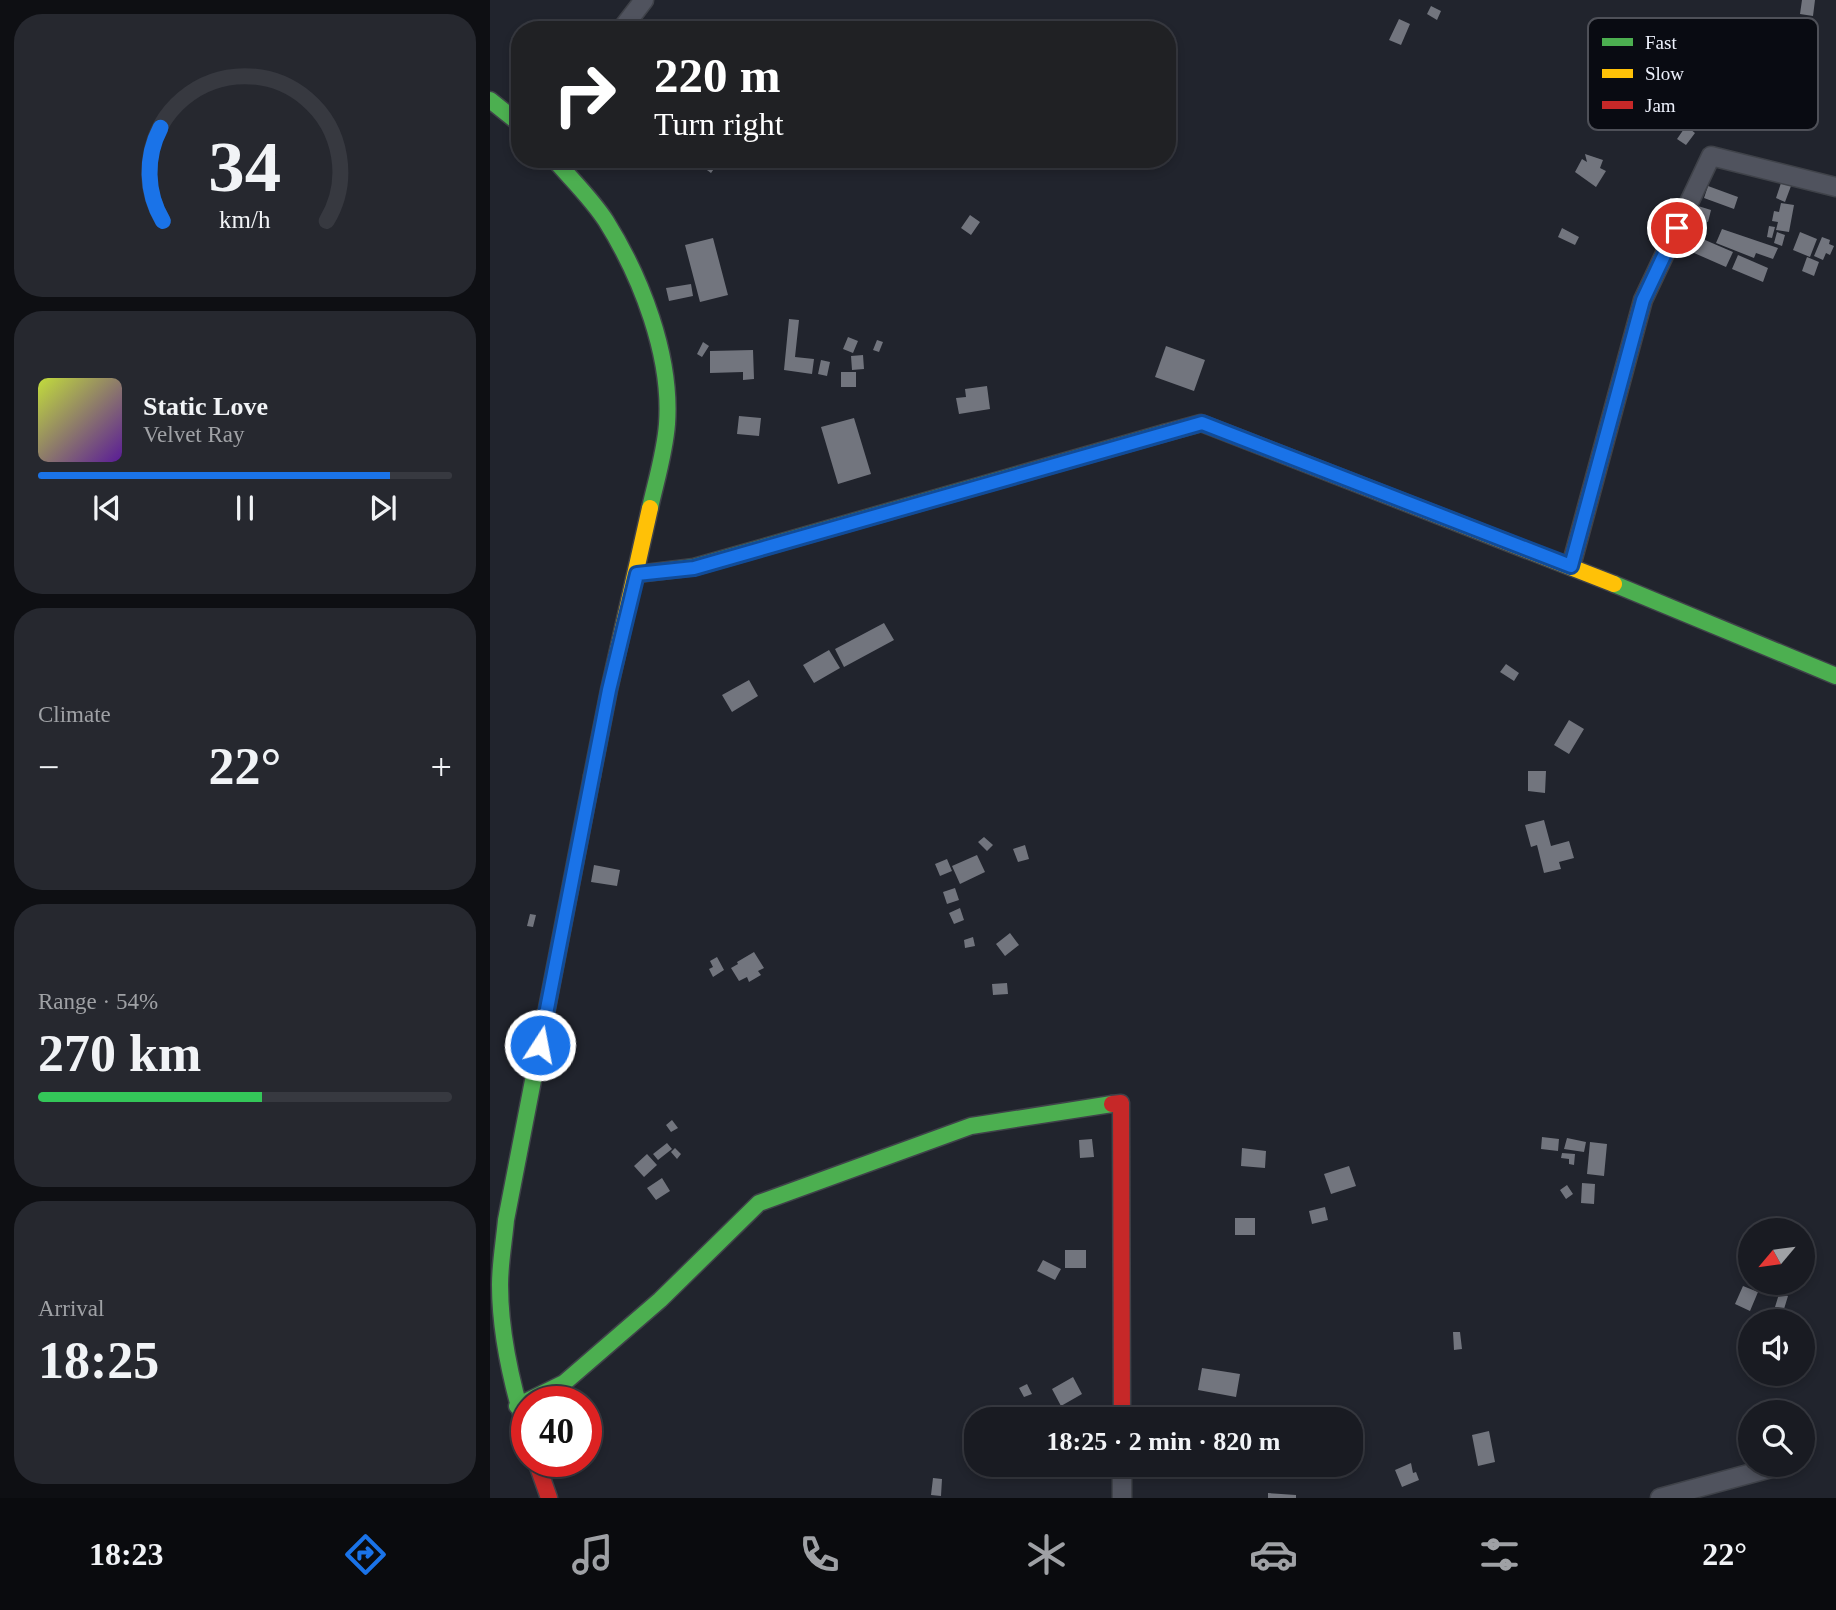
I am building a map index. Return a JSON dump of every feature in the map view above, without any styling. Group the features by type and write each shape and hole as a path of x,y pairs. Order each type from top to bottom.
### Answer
{"street":[{"path":"628,21 644,0"},
{"path":"490,100 511,117"},
{"path":"1571,566 1643,300 1711,156 1836,187"},
{"path":"513,1386 506,1355 500,1285 506,1220 609,690 637,574 667,424 665,375 660,346 634,273 605,219 562,168"},
{"path":"637,574 694,568 1202,423 1571,566 1836,676"},
{"path":"558,1386 660,1300 759,1203 971,1125 1121,1103 1122,1407"},
{"path":"542,1477 549,1498"},
{"path":"1122,1477 1122,1498"},
{"path":"1660,1498 1738,1477"}],"building":[{"path":"1802,0 1815,0 1813,16 1800,14"},
{"path":"1431,6 1441,11 1437,20 1427,14"},
{"path":"1399,19 1410,24 1401,45 1389,40"},
{"path":"1683,130 1695,133 1686,145 1677,139"},
{"path":"1585,154 1603,160 1600,168 1606,171 1596,187 1575,172 1582,159 1587,162"},
{"path":"1781,183 1791,186 1785,202 1776,198"},
{"path":"1708,186 1738,197 1734,209 1704,198"},
{"path":"1670,198 1680,202 1675,216 1665,212"},
{"path":"1781,203 1794,205 1789,232 1776,230 1778,222 1772,221 1774,211 1779,212"},
{"path":"1698,206 1711,210 1708,222 1694,218"},
{"path":"970,215 980,222 971,235 961,228"},
{"path":"1769,226 1775,227 1772,238 1767,237"},
{"path":"1562,228 1579,237 1575,245 1558,237"},
{"path":"1722,229 1778,248 1773,259 1756,253 1754,258 1716,243"},
{"path":"1777,232 1785,235 1782,246 1774,243"},
{"path":"1800,232 1817,239 1810,257 1793,250"},
{"path":"1691,234 1733,252 1726,267 1685,249"},
{"path":"1822,237 1830,240 1829,244 1834,246 1830,255 1826,253 1823,260 1814,256"},
{"path":"713,238 728,295 700,302 685,245"},
{"path":"1738,255 1768,268 1763,282 1732,269"},
{"path":"1807,257 1819,262 1814,276 1802,271"},
{"path":"691,284 693,296 669,301 666,288"},
{"path":"789,319 799,320 795,357 814,359 812,374 784,370"},
{"path":"848,337 858,341 853,353 843,349"},
{"path":"877,340 883,342 879,352 873,350"},
{"path":"703,342 709,346 702,357 697,354"},
{"path":"1166,346 1205,360 1194,391 1155,377"},
{"path":"753,350 754,379 743,380 743,372 710,373 710,351"},
{"path":"863,355 864,369 852,370 851,356"},
{"path":"821,360 830,362 827,376 818,374"},
{"path":"841,372 856,372 856,387 841,387"},
{"path":"987,386 990,409 959,414 956,398 966,397 965,389"},
{"path":"739,416 761,418 759,436 737,434"},
{"path":"854,418 871,474 838,484 821,427"},
{"path":"884,623 894,640 844,667 835,649"},
{"path":"829,650 840,668 814,683 803,665"},
{"path":"1506,664 1519,673 1514,681 1500,672"},
{"path":"749,680 758,696 732,712 722,695"},
{"path":"1569,720 1584,729 1569,754 1554,745"},
{"path":"1528,771 1546,771 1545,793 1528,791"},
{"path":"1544,820 1551,846 1569,841 1574,858 1559,862 1561,869 1544,873 1537,845 1531,847 1525,825"},
{"path":"984,837 993,845 987,851 978,842"},
{"path":"1025,845 1029,859 1018,862 1013,849"},
{"path":"977,855 985,872 960,884 952,866"},
{"path":"947,859 952,871 940,876 935,864"},
{"path":"594,865 620,870 617,886 591,882"},
{"path":"955,888 959,900 947,904 943,892"},
{"path":"960,908 964,920 954,924 949,913"},
{"path":"530,914 536,915 533,927 527,926"},
{"path":"1010,933 1019,945 1005,956 996,944"},
{"path":"973,937 975,946 965,948 964,940"},
{"path":"754,952 764,968 758,971 761,975 749,982 747,977 739,981 731,968"},
{"path":"717,957 724,970 713,977 709,969 713,967 710,961"},
{"path":"1007,983 1008,994 993,995 992,984"},
{"path":"672,1120 678,1128 671,1132 666,1125"},
{"path":"1542,1137 1559,1139 1558,1151 1541,1149"},
{"path":"1567,1138 1586,1142 1584,1152 1564,1149"},
{"path":"1092,1139 1094,1157 1080,1158 1079,1140"},
{"path":"1590,1142 1607,1144 1604,1176 1587,1174"},
{"path":"667,1143 672,1149 658,1160 653,1154"},
{"path":"675,1148 681,1154 677,1159 671,1152"},
{"path":"1242,1148 1266,1151 1265,1168 1241,1166"},
{"path":"1562,1153 1575,1154 1574,1165 1569,1164 1569,1159 1561,1158"},
{"path":"647,1154 657,1165 644,1177 634,1166"},
{"path":"1349,1166 1356,1186 1331,1194 1324,1174"},
{"path":"662,1178 670,1191 656,1200 647,1188"},
{"path":"1582,1183 1595,1184 1594,1204 1581,1203"},
{"path":"1567,1185 1573,1194 1566,1199 1560,1190"},
{"path":"1325,1207 1328,1220 1312,1224 1309,1211"},
{"path":"1235,1218 1255,1218 1255,1235 1235,1235"},
{"path":"1065,1250 1086,1250 1086,1268 1065,1268"},
{"path":"1043,1260 1061,1269 1055,1280 1037,1271"},
{"path":"1739,1295 1757,1295 1751,1309 1735,1304"},
{"path":"1779,1295 1788,1296 1784,1309 1775,1307"},
{"path":"1453,1332 1460,1332 1462,1349 1454,1350"},
{"path":"1202,1368 1240,1374 1236,1397 1198,1390"},
{"path":"1073,1377 1082,1394 1061,1406 1052,1389"},
{"path":"1027,1384 1032,1394 1024,1397 1019,1388"},
{"path":"1489,1431 1495,1462 1478,1466 1472,1435"},
{"path":"1411,1463 1413,1473 1416,1472 1419,1480 1402,1487 1395,1470"},
{"path":"933,1478 942,1479 941,1496 931,1495"},
{"path":"1268,1493 1296,1495 1296,1498 1268,1498"}],"traffic: fast":[{"path":"490,100 511,117"},
{"path":"562,168 606,221 631,267 652,318 664,371 667,424 650,508"},
{"path":"637,574 694,567 1164,433"},
{"path":"1614,584 1836,676"},
{"path":"514,1386 505,1342 500,1285 506,1220 592,776"},
{"path":"558,1386 660,1300 759,1203 971,1126 1112,1104"}],"traffic: slow":[{"path":"1164,433 1201,423 1614,584"},
{"path":"592,776 650,508"}],"traffic: jam":[{"path":"1112,1104 1121,1103 1122,1407"},
{"path":"542,1477 549,1498"}],"route":[{"path":"540,1045 609,690 637,574 694,568 1202,423 1571,566 1643,300 1677,228"}]}
